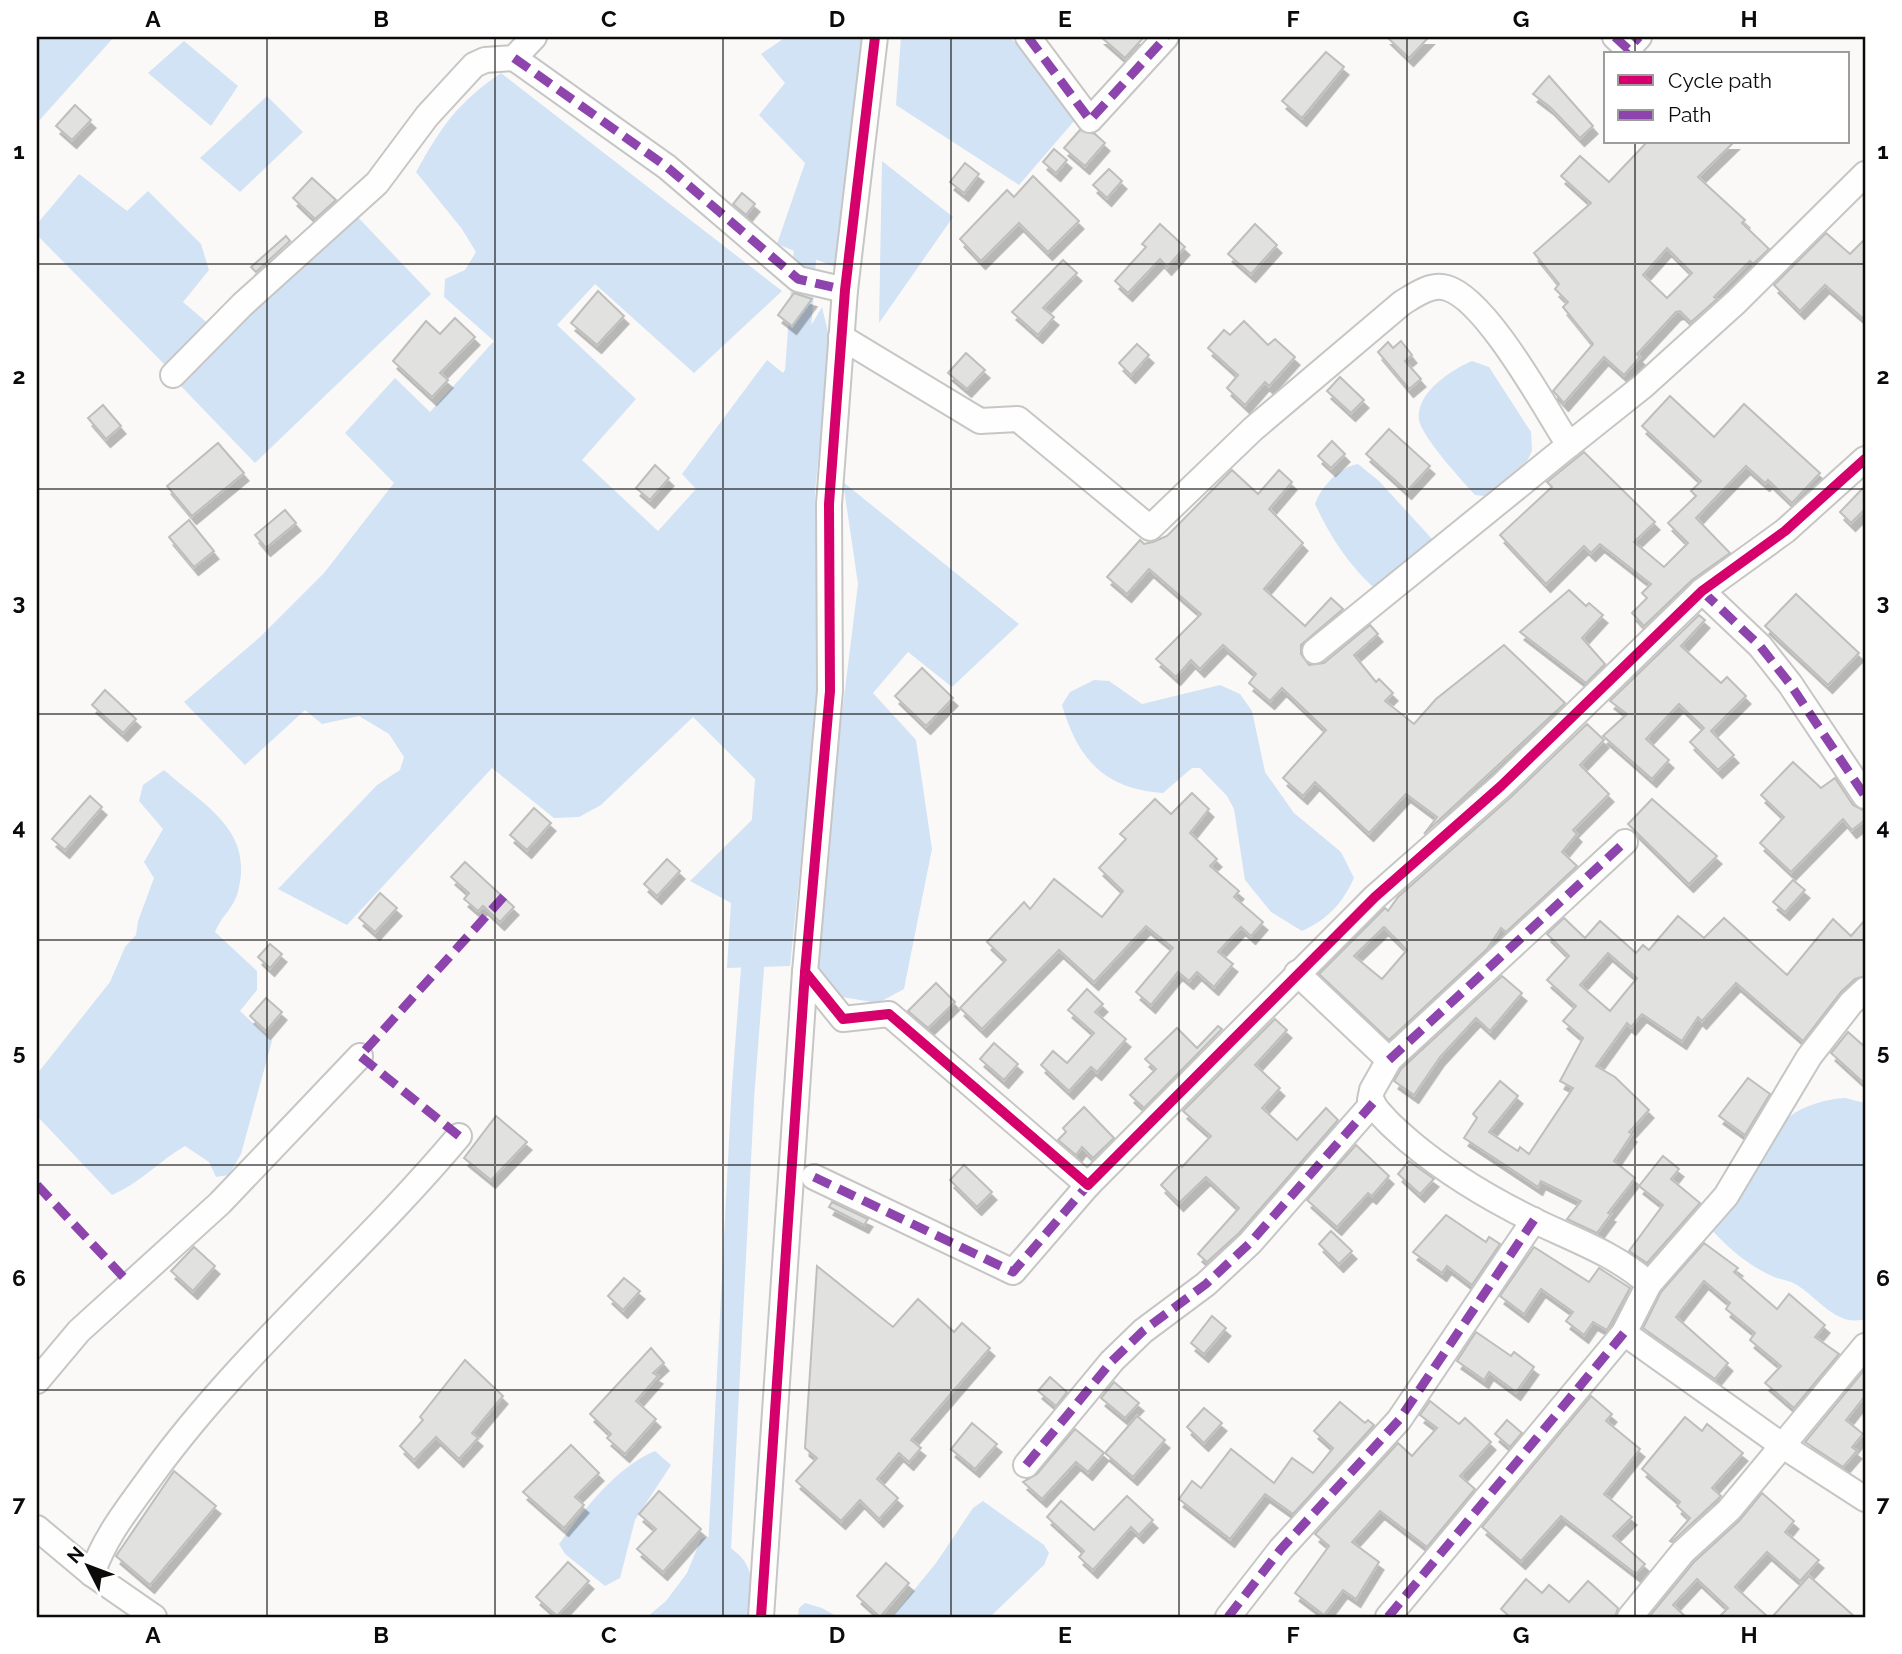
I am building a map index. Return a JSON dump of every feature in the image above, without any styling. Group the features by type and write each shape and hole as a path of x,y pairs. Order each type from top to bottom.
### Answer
{"street":[{"path":"514,58 534,37"},
{"path":"761,1617 805,972 830,691 829,504 841,337 875,37"},
{"path":"1028,37 1090,120 1166,37"},
{"path":"1615,37 1628,49 1639,37"},
{"path":"173,375 251,296 377,184 427,116 474,65 485,60 514,58 667,167 798,279 845,290"},
{"path":"1315,651 1643,386 1736,302 1865,174"},
{"path":"841,337 981,421 1018,419 1150,528 1253,429 1402,303 1426,289 1446,288 1479,311 1523,372 1569,445"},
{"path":"814,1177 1013,1272 1088,1185 1375,897 1501,786 1702,591 1785,531 1865,458"},
{"path":"1702,591 1760,646 1790,684 1865,796"},
{"path":"1625,842 1389,1060 1372,1090 1373,1103 1379,1114 1424,1153 1479,1191 1591,1246 1649,1284"},
{"path":"805,972 843,1019 889,1014 1088,1185"},
{"path":"1297,974 1389,1060"},
{"path":"1388,1617 1624,1333 1649,1284 1726,1196 1809,1057 1851,1003 1865,990"},
{"path":"37,1381 79,1331 220,1202 360,1056"},
{"path":"1026,1465 1112,1361 1143,1331 1206,1284 1250,1242 1373,1103"},
{"path":"92,1574 102,1545 167,1455 206,1407 372,1229 408,1196 459,1136"},
{"path":"1228,1617 1275,1557 1399,1420 1534,1220"},
{"path":"1624,1333 1783,1446 1865,1499"},
{"path":"1630,1617 1660,1578 1695,1540 1730,1510 1865,1346"},
{"path":"40,1536 153,1617"}],"water":[{"path":"37,37 114,37 37,123"},
{"path":"786,37 863,37 857,105 835,267 777,244 805,163 759,115 785,83 761,54"},
{"path":"901,37 1010,37 1081,113 1019,185 896,105"},
{"path":"184,41 238,86 211,126 148,73"},
{"path":"501,73 782,291 694,373 595,284 557,325 636,399 582,460 658,531 696,489 682,474 767,360 783,373 822,307 830,341 815,492 819,687 790,966 727,968 731,903 690,881 774,798 693,717 601,805 579,817 554,818 492,768 347,925 278,889 377,785 400,770 404,757 389,734 359,716 322,724 305,710 245,765 184,702 260,637 324,573 394,483 345,433 395,378 430,412 494,341 444,297 445,279 465,270 476,252 462,229 416,172 452,116"},
{"path":"267,96 303,132 240,192 200,158"},
{"path":"882,161 953,217 879,323"},
{"path":"79,174 127,211 148,191 201,244 209,270 183,302 211,326 165,365 37,235 37,224"},
{"path":"352,211 431,294 255,463 176,381"},
{"path":"1472,361 1489,367 1531,432 1532,451 1527,461 1484,496 1475,495 1452,470 1427,437 1419,420 1419,410 1428,392 1454,370"},
{"path":"1358,464 1379,481 1432,539 1429,549 1382,586 1372,586 1355,568 1333,537 1315,504 1332,479 1344,469"},
{"path":"843,482 1019,624 952,687 908,652 873,693 916,740 932,849 904,989 878,1003 836,996 810,973 858,584"},
{"path":"1094,680 1109,681 1142,704 1220,685 1240,694 1252,711 1265,772 1294,813 1341,852 1354,878 1333,910 1302,931 1271,912 1245,880 1234,809 1227,796 1200,768 1192,768 1163,793 1125,785 1097,768 1076,741 1062,705 1070,692"},
{"path":"164,770 223,822 240,854 241,873 237,895 215,932 257,971 257,990 240,1011 272,1041 241,1154 229,1175 216,1177 209,1162 185,1146 112,1195 37,1116 37,1074 110,982 125,947 136,935 138,921 154,878 144,862 163,829 139,801 143,785"},
{"path":"1845,1098 1865,1103 1865,1319 1855,1320 1837,1315 1797,1285 1775,1277 1746,1261 1708,1226 1778,1127 1802,1109 1816,1103"},
{"path":"655,1451 671,1465 635,1520 620,1578 605,1586 565,1554 559,1544 601,1491 640,1458"},
{"path":"983,1501 1044,1545 1049,1553 1044,1565 990,1617 892,1617 936,1563 973,1508"},
{"path":"711,1536 736,1552 748,1568 753,1617 647,1617 666,1601 687,1573 701,1539"},
{"path":"805,1603 838,1617 798,1617 799,1608"}],"building":[{"path":"1101,37 1144,37 1125,58"},
{"path":"1387,37 1429,37 1409,58"},
{"path":"1326,52 1344,67 1302,118 1282,101"},
{"path":"1549,76 1593,126 1580,138 1550,107 1533,94"},
{"path":"75,105 91,120 72,140 56,126"},
{"path":"1080,130 1095,134 1105,143 1085,166 1064,148"},
{"path":"1645,144 1732,144 1698,177 1745,220 1742,223 1769,249 1753,264 1750,261 1714,297 1717,299 1691,322 1680,311 1676,312 1637,354 1640,357 1624,375 1604,357 1564,403 1553,391 1593,344 1563,307 1568,302 1555,289 1559,284 1534,253 1591,203 1561,176 1580,156 1609,182","holes":["1667,248 1692,273 1667,298 1643,275"]},
{"path":"1054,149 1067,160 1056,173 1043,162"},
{"path":"965,163 979,174 964,193 950,182"},
{"path":"1109,169 1122,181 1107,198 1093,185"},
{"path":"1033,176 1079,221 1048,252 1019,223 981,261 960,239 1007,190 1014,197"},
{"path":"312,178 336,200 315,219 293,198"},
{"path":"742,193 755,204 746,215 733,204"},
{"path":"1160,224 1185,247 1167,267 1160,259 1128,293 1115,281 1146,247 1142,244"},
{"path":"1255,224 1277,245 1251,274 1228,254"},
{"path":"1826,233 1850,254 1865,239 1865,320 1825,285 1800,311 1774,285"},
{"path":"286,236 290,241 256,272 251,267"},
{"path":"1063,260 1077,273 1043,308 1054,317 1038,335 1012,312"},
{"path":"598,291 624,316 597,345 571,323"},
{"path":"794,293 812,299 792,326 778,315"},
{"path":"455,318 475,337 440,373 448,380 432,397 393,361 426,321 440,334"},
{"path":"1244,321 1268,345 1275,339 1295,357 1269,386 1265,382 1245,405 1227,388 1238,375 1208,348 1224,330 1230,335"},
{"path":"1401,341 1412,355 1405,361 1421,379 1409,389 1378,352 1388,342 1393,348"},
{"path":"1137,344 1149,355 1131,375 1119,363"},
{"path":"966,353 985,370 967,389 948,373"},
{"path":"1340,377 1364,400 1351,413 1327,391"},
{"path":"1670,396 1714,437 1744,404 1820,473 1792,503 1768,480 1765,483 1746,466 1696,518 1730,553 1692,580 1644,626 1632,613 1647,598 1642,593 1651,584 1600,544 1591,553 1584,546 1546,584 1500,535 1552,487 1547,482 1584,452 1655,522 1634,542 1664,567 1688,543 1668,523 1696,496 1691,491 1701,481 1642,426"},
{"path":"103,405 121,426 106,439 88,418"},
{"path":"1389,429 1430,466 1407,491 1366,454"},
{"path":"1332,441 1345,454 1331,468 1318,456"},
{"path":"218,443 244,473 192,516 167,486"},
{"path":"655,465 669,478 650,500 636,488"},
{"path":"1232,470 1258,494 1279,470 1292,482 1269,509 1303,543 1264,589 1305,626 1331,598 1343,609 1301,645 1301,654 1309,665 1324,663 1370,625 1378,634 1354,655 1376,682 1379,679 1393,693 1385,701 1414,724 1436,699 1504,645 1565,703 1424,834 1437,817 1406,794 1369,833 1315,782 1303,796 1283,778 1326,730 1282,688 1270,701 1249,683 1256,674 1223,645 1200,669 1191,660 1176,677 1156,659 1201,614 1149,569 1127,594 1107,577 1140,540 1144,544 1167,536"},
{"path":"1865,486 1865,509 1851,523 1840,512"},
{"path":"285,510 296,523 266,548 255,535"},
{"path":"189,520 214,551 194,567 169,537"},
{"path":"1569,590 1586,606 1589,603 1603,615 1582,638 1605,664 1586,683 1520,632"},
{"path":"1796,594 1859,653 1828,685 1765,626"},
{"path":"1699,615 1705,620 1681,646 1721,683 1727,677 1746,696 1711,731 1734,755 1718,770 1690,742 1704,728 1679,704 1646,739 1669,760 1652,779 1603,736 1627,714 1610,701"},
{"path":"922,668 953,698 926,726 895,696"},
{"path":"105,690 136,719 123,733 92,705"},
{"path":"1587,724 1604,740 1580,765 1609,794 1573,830 1577,834 1562,852 1577,866 1506,932 1501,928 1487,949 1389,1040 1319,974 1385,908 1388,911 1398,897 1511,797","holes":["1384,927 1407,950 1382,979 1354,956"]},
{"path":"1793,762 1821,788 1835,778 1853,805 1865,811 1865,820 1852,830 1843,819 1791,872 1760,843 1784,817 1761,795"},
{"path":"1192,793 1209,809 1190,833 1217,859 1210,866 1239,891 1234,897 1263,922 1251,936 1241,927 1218,952 1233,964 1214,987 1197,972 1189,981 1178,972 1151,1005 1136,992 1173,948 1146,926 1094,982 1059,950 982,1029 960,1008 1006,960 987,942 1024,902 1030,909 1054,879 1102,917 1123,891 1099,868 1126,839 1120,834 1155,799 1171,814"},
{"path":"90,796 102,807 65,850 52,839"},
{"path":"1652,799 1717,856 1689,884 1628,824"},
{"path":"534,808 551,823 527,850 510,835"},
{"path":"667,859 680,871 657,896 644,884"},
{"path":"465,862 514,907 500,922 483,906 478,911 464,899 469,893 451,877"},
{"path":"1793,880 1805,890 1785,912 1773,902"},
{"path":"380,893 397,908 375,932 359,918"},
{"path":"1678,916 1704,938 1724,918 1787,975 1833,919 1851,936 1865,920 1865,976 1855,979 1841,992 1803,1041 1736,983 1702,1021 1698,1017 1682,1041 1642,1014 1631,1027 1627,1023 1596,1066 1615,1077 1649,1110 1629,1132 1632,1134 1614,1161 1635,1178 1608,1213 1611,1214 1597,1233 1567,1219 1581,1201 1541,1181 1538,1187 1464,1138 1477,1118 1473,1114 1500,1081 1518,1096 1489,1132 1518,1151 1520,1147 1529,1154 1573,1088 1560,1081 1583,1038 1563,1021 1576,1006 1547,980 1569,956 1547,934 1564,918 1585,938 1600,921 1636,953 1643,945 1649,950","holes":["1608,953 1637,978 1610,1011 1580,985"]},
{"path":"270,944 282,954 270,968 258,957"},
{"path":"1502,976 1522,993 1490,1031 1476,1018 1440,1057 1414,1095 1394,1081 1401,1069"},
{"path":"936,983 955,1002 928,1028 908,1011"},
{"path":"1087,989 1103,1004 1095,1012 1126,1039 1097,1072 1091,1067 1069,1091 1041,1065 1053,1051 1067,1063 1094,1033 1068,1010"},
{"path":"266,998 282,1012 266,1031 250,1016"},
{"path":"1275,1019 1287,1030 1255,1065 1280,1088 1262,1108 1297,1140 1326,1108 1338,1120 1239,1233 1207,1262 1198,1254 1239,1208 1206,1177 1179,1203 1161,1185 1211,1136 1183,1111"},
{"path":"1218,1026 1222,1029 1144,1108 1130,1095 1156,1069 1145,1059 1177,1028 1197,1048"},
{"path":"1848,1032 1865,1047 1865,1084 1831,1053"},
{"path":"994,1043 1018,1064 1004,1080 980,1059"},
{"path":"1748,1078 1770,1094 1745,1135 1719,1116"},
{"path":"1084,1107 1114,1138 1093,1158 1082,1147 1076,1155 1058,1140 1066,1132 1063,1128"},
{"path":"496,1116 527,1142 491,1180 464,1158"},
{"path":"1356,1145 1389,1176 1372,1196 1368,1193 1337,1227 1307,1200"},
{"path":"1663,1156 1679,1169 1671,1179 1700,1203 1647,1263 1629,1251 1663,1205 1639,1186"},
{"path":"1409,1161 1434,1179 1420,1194 1398,1174"},
{"path":"964,1165 992,1192 977,1207 950,1180"},
{"path":"832,1202 868,1219 864,1225 829,1207"},
{"path":"1446,1215 1486,1242 1489,1237 1500,1244 1472,1285 1447,1266 1442,1273 1413,1252"},
{"path":"1331,1231 1352,1251 1339,1264 1319,1244"},
{"path":"1704,1243 1738,1268 1734,1272 1777,1309 1789,1294 1825,1325 1815,1337 1839,1354 1794,1408 1765,1383 1781,1366 1750,1340 1755,1333 1726,1309 1730,1303 1704,1281 1676,1317 1728,1363 1715,1379 1643,1328 1661,1292"},
{"path":"194,1247 215,1266 193,1291 171,1271"},
{"path":"1534,1247 1589,1282 1599,1268 1630,1288 1607,1330 1593,1322 1584,1335 1566,1321 1573,1312 1541,1289 1524,1314 1500,1296"},
{"path":"817,1266 893,1327 918,1299 954,1332 962,1323 990,1348 911,1440 921,1448 909,1462 899,1453 877,1479 898,1498 879,1519 860,1500 841,1521 796,1481 817,1458 805,1448"},
{"path":"624,1278 640,1291 623,1310 608,1296"},
{"path":"1212,1316 1226,1328 1204,1354 1191,1343"},
{"path":"1476,1332 1511,1356 1514,1352 1534,1367 1516,1392 1489,1372 1484,1380 1457,1361"},
{"path":"651,1348 664,1363 653,1373 658,1376 636,1401 656,1419 625,1454 607,1438 611,1434 590,1414"},
{"path":"465,1360 503,1396 472,1433 478,1438 459,1459 436,1437 414,1460 400,1446 423,1420 420,1417"},
{"path":"1865,1369 1865,1396 1846,1420 1863,1434 1852,1447 1857,1451 1843,1467 1805,1442"},
{"path":"1050,1377 1067,1392 1056,1406 1038,1391"},
{"path":"1114,1382 1139,1403 1125,1418 1101,1398"},
{"path":"1591,1396 1612,1414 1606,1421 1640,1449 1604,1494 1632,1517 1613,1536 1645,1564 1636,1574 1561,1516 1521,1561 1482,1527"},
{"path":"1430,1401 1459,1424 1465,1418 1491,1442 1460,1476 1475,1489 1427,1547 1380,1511 1352,1542 1379,1562 1356,1599 1343,1590 1324,1615 1295,1593 1329,1546 1315,1534 1398,1443 1412,1456 1437,1428 1420,1415"},
{"path":"1340,1402 1365,1423 1368,1420 1374,1425 1293,1514 1265,1494 1230,1539 1179,1499 1192,1481 1201,1488 1231,1449 1274,1483 1292,1458 1313,1473 1333,1448 1314,1431"},
{"path":"1204,1408 1222,1423 1204,1443 1187,1427"},
{"path":"1137,1416 1165,1440 1133,1477 1105,1453"},
{"path":"1685,1417 1702,1431 1707,1424 1743,1453 1712,1488 1721,1496 1672,1542 1670,1541 1690,1518 1677,1506 1680,1502 1642,1469"},
{"path":"1507,1420 1522,1433 1510,1447 1495,1434"},
{"path":"972,1423 997,1444 975,1469 951,1449"},
{"path":"1075,1429 1104,1453 1088,1472 1076,1462 1042,1499 1023,1482 1037,1474"},
{"path":"571,1445 599,1473 575,1497 584,1505 564,1528 523,1492"},
{"path":"174,1471 216,1506 150,1585 116,1556"},
{"path":"659,1491 701,1529 663,1572 637,1549 656,1529 639,1514"},
{"path":"1762,1493 1794,1521 1785,1532 1819,1560 1800,1581 1767,1552 1743,1578 1735,1587 1768,1617 1719,1617 1728,1608 1697,1579 1673,1605 1686,1617 1649,1617 1694,1562 1739,1521"},
{"path":"1127,1496 1153,1520 1139,1535 1131,1527 1093,1570 1079,1557 1084,1551 1047,1517 1061,1501 1094,1530"},
{"path":"568,1562 589,1581 557,1616 536,1597"},
{"path":"886,1563 909,1583 880,1617 857,1596"},
{"path":"1809,1576 1855,1617 1772,1617"},
{"path":"1526,1579 1542,1593 1549,1585 1569,1602 1588,1581 1618,1608 1615,1617 1510,1617 1501,1609"}],"waterway":[{"path":"796,378 807,227"},
{"path":"762,838 768,761"},
{"path":"716,1617 743,1092 755,936"}],"marked path":[{"path":"1028,37 1090,120 1166,37"},
{"path":"1615,37 1628,49 1639,37"},
{"path":"514,58 667,167 798,279 845,290"},
{"path":"1702,591 1760,646 1790,684 1865,796"},
{"path":"1389,1060 1625,842"},
{"path":"459,1136 360,1056 506,894"},
{"path":"1026,1465 1112,1361 1143,1331 1206,1284 1250,1243 1373,1103"},
{"path":"814,1177 1013,1272 1088,1185"},
{"path":"37,1185 129,1283"},
{"path":"1228,1617 1281,1549 1399,1420 1534,1220"},
{"path":"1388,1617 1624,1333"}],"cycle path":[{"path":"761,1617 805,972 830,691 829,504 845,290 875,37"},
{"path":"805,972 843,1019 889,1014 1088,1185 1375,897 1501,786 1702,591 1785,531 1865,459"}]}
